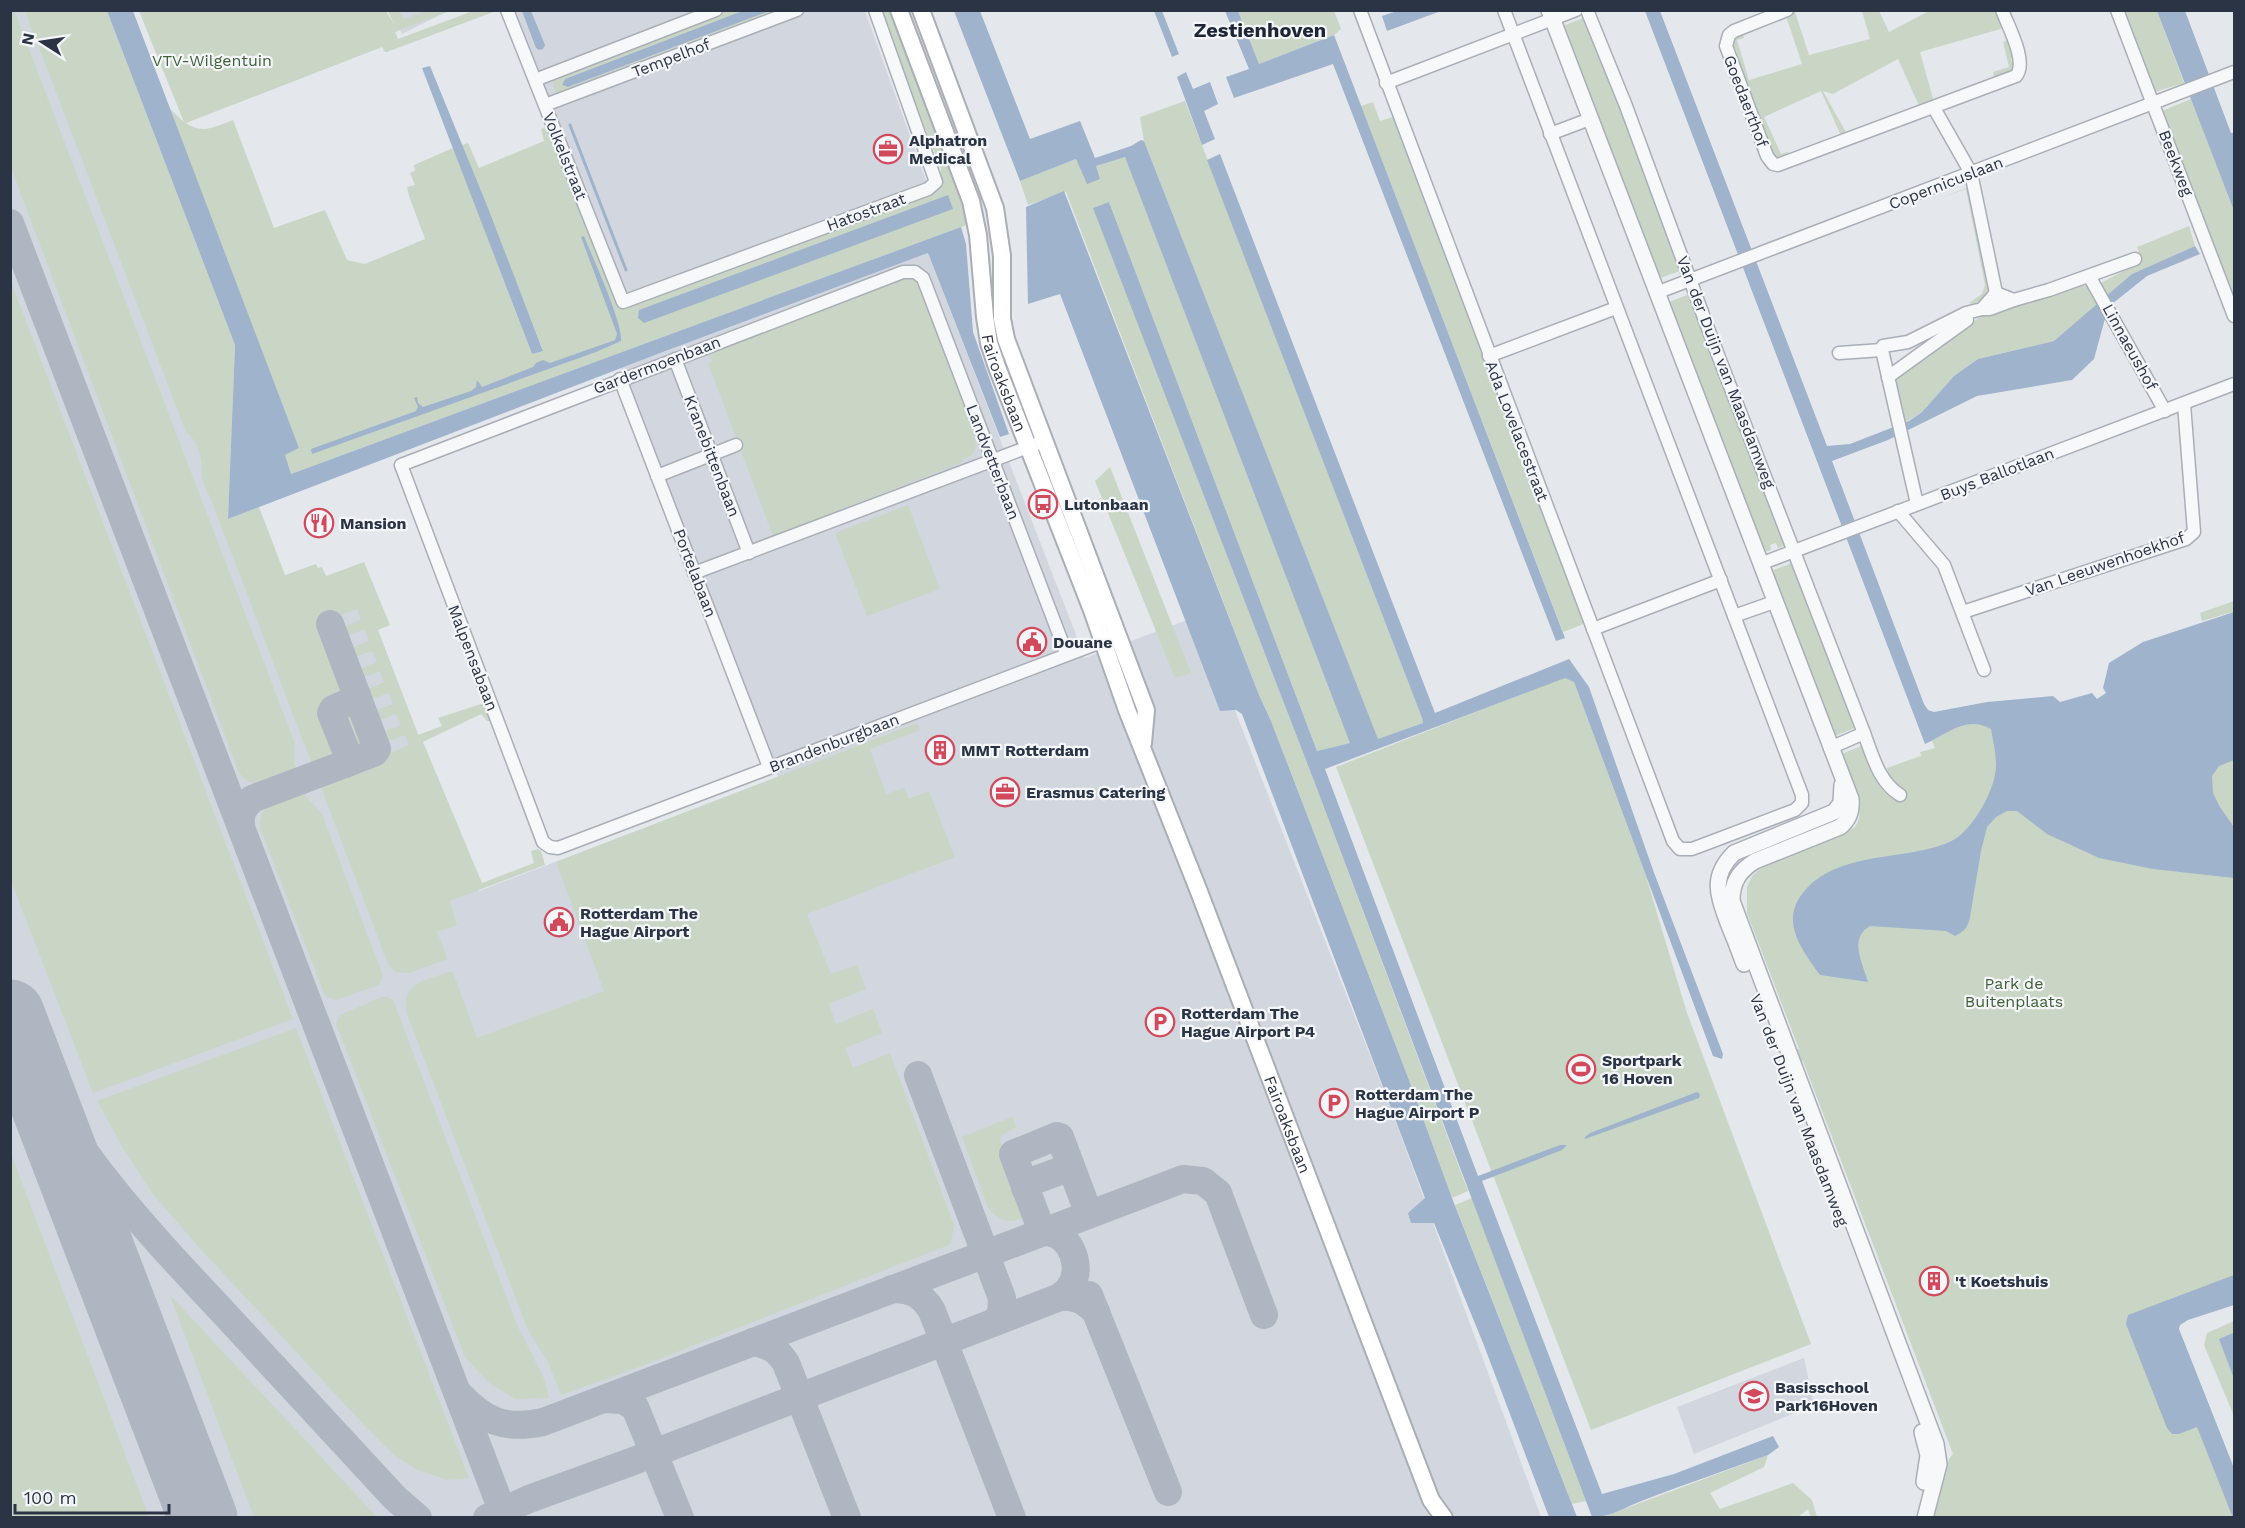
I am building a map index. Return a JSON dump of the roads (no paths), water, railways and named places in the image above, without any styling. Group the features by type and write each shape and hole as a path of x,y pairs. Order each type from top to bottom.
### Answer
{"main road":[{"name":"Fairoaksbaan","path":"899,10 971,201 978,235 989,343 1431,1500 1444,1518"},
{"name":"Fairoaksbaan","path":"921,10 995,208 1002,256 1002,319 1006,339 1146,710 1142,747"}],"street":[{"name":"Volkelstraat","path":"507,10 623,302"},
{"name":"Tempelhof","path":"536,80 716,10"},
{"name":"Tempelhof","path":"545,105 797,10"},
{"name":"Hatostraat","path":"623,302 928,189 936,182 875,10"},
{"name":"Ada Lovelacestraat","path":"1360,10 1672,841 1680,849 1692,849 1795,810 1802,803 1802,795 1734,616"},
{"path":"1504,10 1734,616 1774,602"},
{"path":"1386,83 1513,35 1551,15 1576,10"},
{"name":"Van der Duijn van Maasdamweg","path":"1587,10 1626,106 1864,733 1882,777 1893,791 1900,795"},
{"name":"Goedaerthof","path":"1787,10 1734,31 1726,46 1762,142 1773,164 1784,165 2012,78 2020,72 2021,60 2002,10"},
{"name":"Beekweg","path":"2117,10 2235,316"},
{"name":"Van der Duijn van Maasdamweg","path":"1551,15 1851,799 1850,812 1844,824 1831,832 1745,867 1735,882 1732,901 1936,1444 1939,1464 1925,1518"},
{"name":"Copernicuslaan","path":"1656,293 2235,72"},
{"path":"1934,108 1971,173 1996,293"},
{"path":"1550,134 1590,119"},
{"path":"1888,377 1915,358 1938,334 1966,313 1990,309 2014,300 2094,284 2103,270 2135,259"},
{"name":"Gardermoenbaan","path":"401,465 903,272 915,272"},
{"name":"Landvetterbaan","path":"915,272 922,278 1066,654"},
{"name":"Linnaeushof","path":"2094,284 2165,411"},
{"path":"1996,293 2014,300"},
{"path":"1980,309 1996,293"},
{"path":"1489,356 1616,308"},
{"path":"1839,353 1882,350 1886,345 1938,334"},
{"path":"1908,342 1915,358"},
{"path":"1882,350 1917,504"},
{"name":"Kranebittenbaan","path":"675,359 749,553"},
{"name":"Portelabaan","path":"620,379 769,767"},
{"name":"Buys Ballotlaan","path":"1760,564 2235,384"},
{"name":"Van Leeuwenhoekhof","path":"1962,612 2186,539 2193,532 2184,404"},
{"path":"694,573 1046,441"},
{"path":"657,476 736,445"},
{"name":"Malpensabaan","path":"401,465 543,842 550,847"},
{"path":"1898,511 1944,565 1984,670"},
{"path":"1593,629 1721,580"},
{"name":"Brandenburgbaan","path":"550,847 558,848 1118,635"},
{"path":"1830,748 1864,733"},
{"name":"Van der Duijn van Maasdamweg","path":"1838,768 1843,792 1840,803 1833,812 1734,853 1723,865 1720,873 1718,896 1923,1435 1928,1464 1916,1518"}],"water":[{"path":"745,10 769,11 568,87 562,85 565,79"},
{"path":"107,11 133,11 299,448 285,455 291,474 961,227 966,244 973,332 1009,434 1000,437 928,253 228,519 235,345"},
{"path":"522,11 531,11 545,45 543,49 536,48"},
{"path":"954,11 980,11 1030,139 1080,121 1095,158 1131,146 1141,140 1144,141 1378,739 1423,723 1422,718 1207,160 1220,154 1435,713 1569,659 1589,687 1653,870 1723,1054 1722,1059 1713,1056 1574,682 1565,678 1325,769 1478,1176 1560,1145 1567,1145 1562,1150 1482,1181 1602,1494 1674,1474 1773,1436 1779,1447 1768,1455 1659,1494 1612,1514 1592,1517 1314,781 1093,208 1109,202 1317,751 1350,743 1125,157 1096,166 1100,179 1087,184 1076,159 1020,181"},
{"path":"1154,11 1162,11 1179,54 1172,57"},
{"path":"1225,11 1238,11 1259,64 1334,35 1565,638 1556,641 1333,64 1234,98 1226,77 1249,69"},
{"path":"1397,11 1441,11 1387,31 1382,16"},
{"path":"1645,11 1660,11 1827,446 1850,444 1909,421 1922,412 1954,376 1978,359 2054,341 2132,274 2195,246 2200,254 2147,276 2112,304 2106,315 2094,359 2072,380 1977,396 1888,440 1832,461 1928,710 1934,712 1987,702 2053,696 2060,702 2092,693 2097,699 2106,693 2103,688 2109,663 2143,642 2234,612 2234,760 2219,766 2212,776 2213,793 2234,827 2234,878 2153,869 2099,858 2047,834 2017,811 2007,811 1996,817 1987,827 1969,920 1966,928 1961,932 1955,936 1946,931 1870,926 1863,931 1858,944 1868,982 1820,975 1807,956 1796,936 1793,916 1802,894 1814,882 1842,866 1924,850 1946,843 1958,837 1972,823 1993,784 1996,760 1991,729 1982,725 1965,725 1925,744"},
{"path":"2157,11 2185,11 2231,133 2234,133 2234,211"},
{"path":"430,66 543,351 532,354 422,68"},
{"path":"1186,72 1193,89 1210,82 1218,104 1204,111 1215,139 1202,145 1177,77"},
{"path":"1064,191 1271,721 1452,1198 1577,1517 1549,1517 1483,1343 1434,1223 1411,1223 1408,1213 1425,1198 1242,714 1236,710 1220,711 1060,294 1028,304 1026,207"},
{"path":"948,195 953,209 644,323 638,318 639,310"},
{"path":"584,236 612,305 621,341 312,454 311,449 416,411 418,407 414,398 417,397 418,403 423,407 471,391 476,387 477,380 482,387 533,367 543,360 550,363 615,340 617,334 581,237"},
{"path":"1697,1092 1700,1094 1699,1098 1585,1139 1590,1133"},
{"path":"2234,1275 2234,1305 2188,1320 2180,1325 2179,1329 2234,1468 2233,1518 2197,1427 2179,1434 2172,1434 2167,1428 2126,1324 2128,1315"},
{"path":"2233,1333 2234,1337 2234,1379 2219,1339"}],"waterway":[{"path":"570,125 626,270"}],"place":[{"name":"Alphatron Medical","path":"888,149"},
{"name":"Lutonbaan","path":"1043,504"},
{"name":"Mansion","path":"319,523"},
{"name":"Douane","path":"1032,642"},
{"name":"MMT Rotterdam","path":"940,750"},
{"name":"Erasmus Catering","path":"1005,792"},
{"name":"Rotterdam The Hague Airport","path":"559,922"},
{"name":"Rotterdam The Hague Airport P4","path":"1160,1022"},
{"name":"Sportpark 16 Hoven","path":"1581,1069"},
{"name":"Rotterdam The Hague Airport P","path":"1334,1103"},
{"name":"'t Koetshuis","path":"1934,1281"},
{"name":"Basisschool Park16Hoven","path":"1754,1396"}],"district":[{"name":"Zestienhoven","path":"1260,30"}],"park label":[{"name":"VTV-Wilgentuin","path":"212,60"},
{"name":"Park de Buitenplaats","path":"2014,992"}]}
